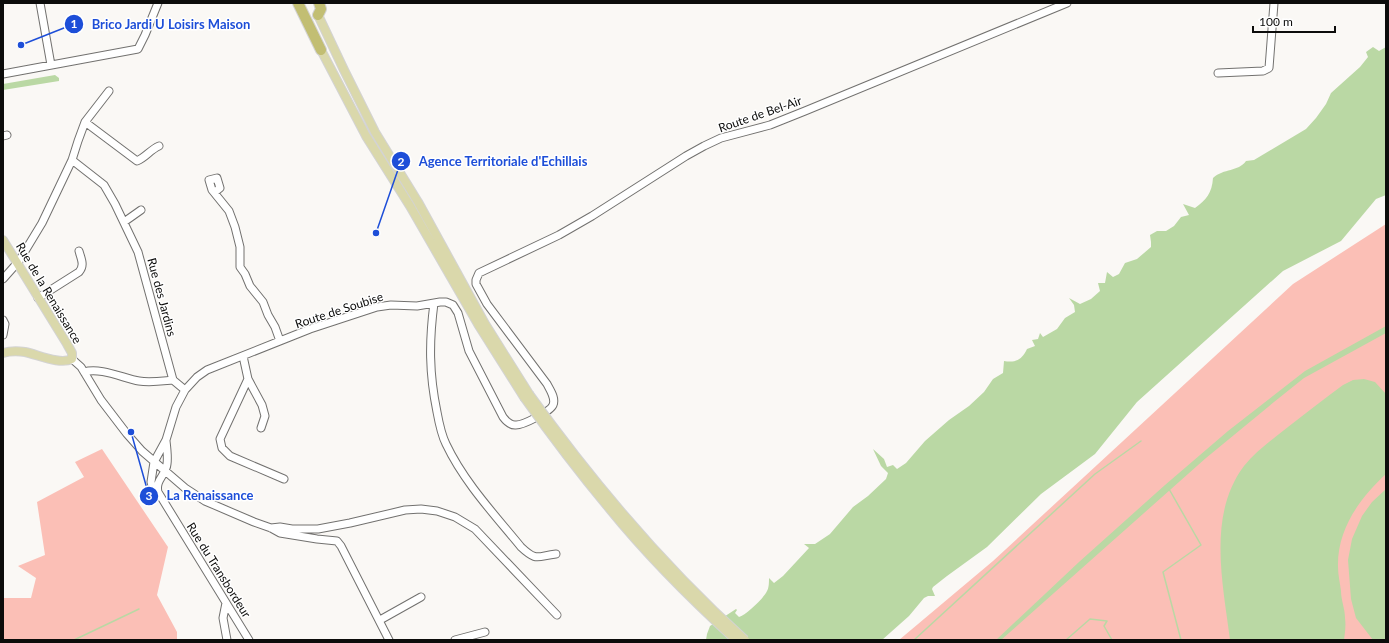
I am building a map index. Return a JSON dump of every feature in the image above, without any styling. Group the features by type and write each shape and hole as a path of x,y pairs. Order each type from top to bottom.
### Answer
{"highway":[{"path":"298,3 321,50"},
{"path":"304,3 321,50"},
{"path":"314,3 318,15"},
{"path":"318,15 321,9 319,3"}],"main road":[{"path":"318,15 375,132 418,202 526,395 635,529 681,579 745,640"},
{"path":"321,50 366,136 410,206 478,324 558,445 610,510 667,572 736,640"},
{"name":"Rue de la Renaissance","path":"3,240 67,344 72,353 72,359"},
{"path":"3,352 24,352 62,362 72,359"}],"street":[{"path":"40,3 51,64"},
{"path":"3,74 138,49 146,35 158,3"},
{"name":"Route de Bel-Air","path":"477,277 483,270 559,235 592,216 704,146 804,111 1067,3"},
{"path":"1218,73 1263,70 1269,68 1274,3"},
{"path":"3,279 18,263 42,223 72,160 85,122 108,91"},
{"path":"85,122 137,161 145,158 151,150 159,146"},
{"name":"Rue des Jardins","path":"72,160 104,185 115,204 138,252 173,380"},
{"path":"215,192 228,211 235,227 240,247 240,267 250,286 263,302 280,341"},
{"path":"124,222 141,210"},
{"path":"38,298 82,270 83,263 79,251"},
{"name":"Route de Soubise","path":"184,390 197,377 207,370 310,329 377,307 391,305 417,306 446,302 450,303 455,308 469,351 492,397 507,422 514,426 521,425 549,410 553,405 554,398 547,384 507,333 487,304 476,284 477,277"},
{"path":"434,303 431,331 431,380 441,433 446,444 472,487 521,547 529,554 538,558 556,554"},
{"path":"3,320 5,324 3,331"},
{"path":"243,356 248,379 262,405 265,416 261,428"},
{"path":"72,359 84,372 101,400 120,426 154,462 185,488 205,501 280,533 337,541 380,620 389,640"},
{"path":"84,372 96,371 140,382 173,380 184,390"},
{"path":"248,379 220,439 222,448 230,456 284,479"},
{"name":"Rue du Transbordeur","path":"184,390 176,407 166,440 154,462 151,482 249,640"},
{"name":"Rue du Transbordeur","path":"158,492 157,484 165,471 167,464 166,440"},
{"path":"271,528 280,527 292,530 318,529 350,524 405,510 421,509 437,511 455,517 476,529 557,615"},
{"path":"380,620 421,597"},
{"path":"226,603 223,618 227,640"},
{"path":"455,640 486,632"}],"shaded area":[{"path":"1373,47 1379,51 1386,47 1386,195 1376,199 1341,241 1283,271 1137,402 1095,454 1041,494 987,547 933,587 932,589 935,596 928,596 924,598 909,616 882,640 706,640 710,626 736,609 737,610 735,613 739,617 750,610 765,594 769,585 769,578 774,583 783,576 809,548 804,544 815,544 830,534 853,507 868,496 886,479 888,473 881,466 873,449 884,459 887,467 893,465 897,469 906,463 925,441 949,420 969,406 984,392 993,379 1003,373 1004,361 1012,362 1018,360 1023,356 1027,349 1035,346 1032,340 1038,339 1040,333 1043,337 1057,329 1065,318 1075,312 1074,305 1069,298 1080,304 1091,299 1100,291 1098,283 1105,283 1107,272 1113,277 1119,274 1125,263 1137,259 1151,247 1150,235 1157,231 1166,231 1174,226 1181,217 1189,215 1183,204 1195,208 1208,196 1213,178 1217,175 1235,169 1246,161 1254,160 1306,129 1326,104 1331,93 1360,67 1368,57 1366,52"},
{"path":"55,75 59,78 59,81 3,90 3,84"},
{"path":"1386,224 1386,640 899,640 993,561 1293,284"},
{"path":"1386,326 1386,333 1304,378 1274,402 1206,458 1001,640 996,640 1079,562 1228,431 1305,371"},
{"path":"1364,379 1375,382 1386,394 1386,474 1367,493 1359,504 1346,527 1341,540 1338,573 1345,615 1344,640 1230,640 1220,550 1221,528 1225,506 1232,485 1244,466 1254,455 1271,441 1343,385 1353,380"},
{"path":"102,449 168,547 157,595 177,632 177,640 3,640 3,598 31,598 36,578 18,566 45,555 37,502 84,477 75,462"},
{"path":"1386,489 1386,640 1373,640 1356,618 1351,599 1348,560 1352,539 1362,516 1372,502"}],"waterway":[{"path":"914,640 1095,474 1141,441"},
{"path":"1169,489 1201,545 1163,572 1181,640"},
{"path":"74,640 139,609"},
{"path":"1066,640 1090,619 1107,621 1104,626 1112,640"}],"place":[{"name":"Brico Jardi U Loisirs Maison","path":"21,45"},
{"name":"Agence Territoriale d'Echillais","path":"376,233"},
{"name":"La Renaissance","path":"131,432"}]}
